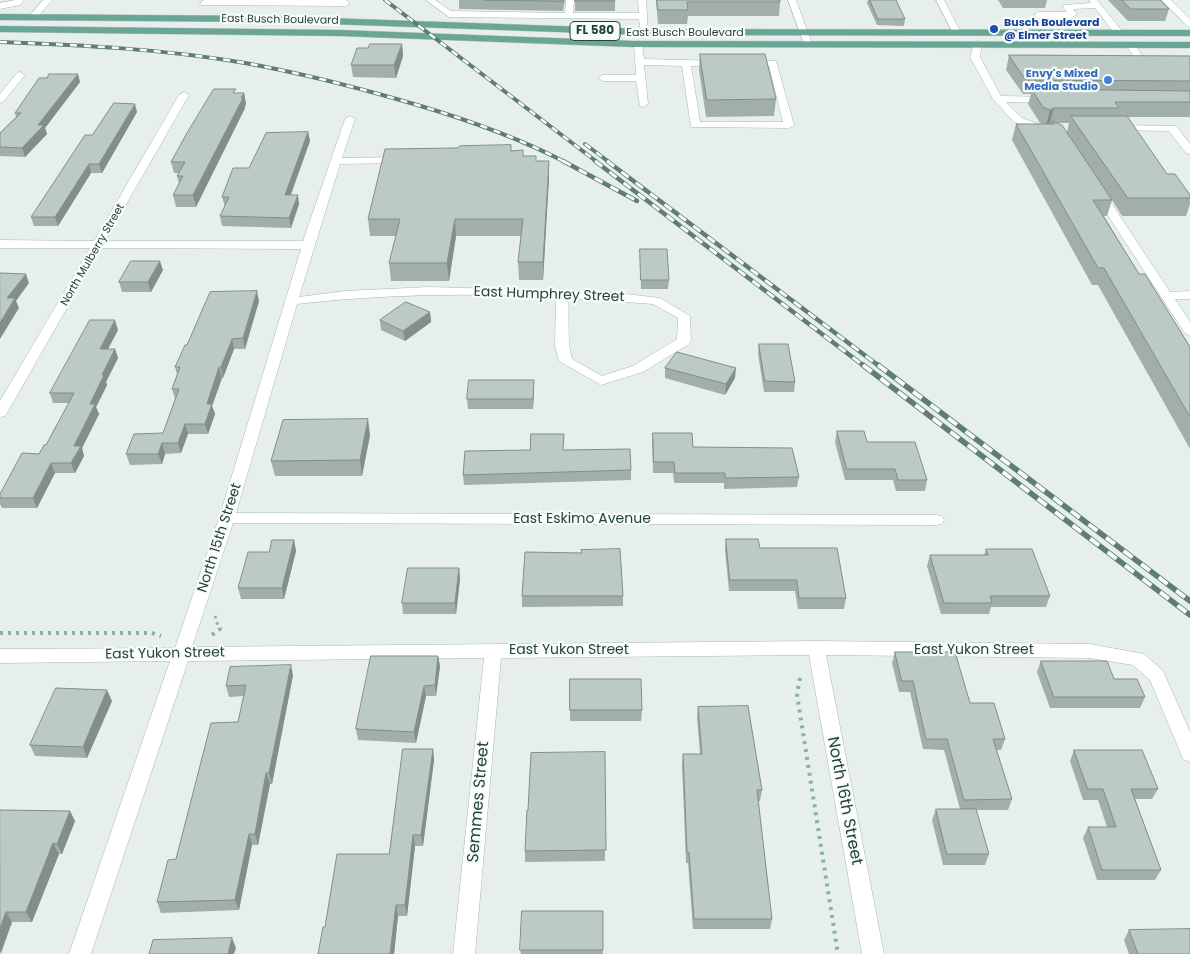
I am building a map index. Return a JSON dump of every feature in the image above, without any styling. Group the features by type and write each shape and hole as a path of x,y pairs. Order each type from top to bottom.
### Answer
{"main road":[{"name":"East Busch Boulevard","path":"0,16 347,22 644,32 1190,34"},
{"path":"0,22 23,22 33,17"},
{"path":"146,30 176,24 321,26 347,22"},
{"name":"East Busch Boulevard","path":"0,29 340,33 638,44 1190,45"},
{"path":"484,39 495,34 592,35 608,31"},
{"path":"978,44 982,39 993,38 1075,38 1120,33"}],"street":[{"path":"0,6 17,4 20,0"},
{"path":"33,17 48,0"},
{"path":"430,0 449,14 455,10 535,11 569,15 643,16"},
{"path":"569,15 570,0"},
{"path":"642,0 644,32"},
{"path":"792,0 808,44"},
{"path":"940,0 957,33"},
{"path":"1166,0 1190,24"},
{"path":"204,3 344,2 347,22"},
{"path":"1038,15 1071,15 1073,14 1068,7 1095,3 1120,33"},
{"path":"508,28 510,11"},
{"path":"638,44 643,104"},
{"path":"978,44 975,57 998,99 1018,120 1040,128 1057,131"},
{"path":"1116,61 1136,61 1140,59 1130,45"},
{"path":"640,62 686,62 773,63 789,125 695,125 686,62"},
{"path":"0,100 20,75"},
{"path":"603,78 641,78"},
{"name":"North Mulberry Street","path":"0,414 184,95"},
{"path":"998,99 1065,100"},
{"name":"North 15th Street","path":"80,954 227,518 293,301 308,245 350,119"},
{"path":"1106,128 1172,128 1190,150"},
{"path":"336,160 414,160"},
{"path":"1090,178 1190,332"},
{"path":"0,244 308,245"},
{"name":"East Humphrey Street","path":"293,301 345,295 429,291 562,294 656,301 684,316 684,341 638,369 601,381 566,362 562,346 562,294"},
{"path":"1166,296 1190,296"},
{"name":"East Eskimo Avenue","path":"227,518 936,520"},
{"name":"East Yukon Street","path":"0,656 816,648 1090,650 1138,659 1157,676 1190,754"},
{"name":"North 16th Street","path":"816,648 873,954"},
{"name":"Semmes Street","path":"464,954 493,650"}],"path":[{"path":"0,633 152,633 161,636"},
{"path":"800,677 797,695 838,954"}],"building":[{"path":"484,0 563,0 563,1"},
{"path":"615,0 615,1 575,1"},
{"path":"657,0 780,0 780,2 687,2 688,10 658,10"},
{"path":"870,0 896,0 905,19 878,19"},
{"path":"1122,0 1160,0 1169,9 1131,9"},
{"path":"370,44 402,44 394,65 351,65 357,48 368,48"},
{"path":"700,54 765,54 776,99 707,100"},
{"path":"1009,55 1190,56 1190,81 1026,80"},
{"path":"49,74 78,74 38,125 44,125 22,148 0,147 0,133 21,113 15,113 39,78 47,78"},
{"path":"214,89 236,89 233,93 244,93 241,98 243,98 193,195 173,195 183,176 177,176 185,162 171,162"},
{"path":"1032,89 1190,91 1190,102 1115,102 1119,108 1054,108 1050,110 1043,107"},
{"path":"114,103 135,104 99,164 89,164 55,217 31,217 85,135 92,135"},
{"path":"1071,116 1127,116 1167,174 1175,174 1190,195 1190,198 1128,198"},
{"path":"1052,121 1062,125 1112,200 1093,200 1139,274 1145,274 1190,347 1190,417 1104,268 1098,268 1016,124 1054,124"},
{"path":"308,132 285,195 298,195 289,218 220,216 229,197 222,197 233,168 249,168 266,133"},
{"path":"511,145 511,151 523,150 523,156 536,156 536,161 549,161 543,262 518,262 523,219 455,219 447,263 389,263 400,219 368,219 385,149"},
{"path":"640,249 667,249 669,280 641,280"},
{"path":"131,261 160,261 148,282 119,282"},
{"path":"0,273 26,274 7,298 15,298 0,323"},
{"path":"257,291 243,338 232,339 221,367 219,367 207,404 212,404 205,424 185,424 178,443 162,443 158,454 126,454 134,434 163,433 179,389 172,389 180,367 175,367 185,345 187,345 210,292"},
{"path":"406,302 430,312 403,331 380,320"},
{"path":"90,320 115,320 100,349 115,349 90,404 95,404 74,446 81,446 71,463 51,463 33,498 0,498 0,494 22,453 39,454 44,445 46,445 74,393 50,393"},
{"path":"759,344 788,344 795,382 765,381"},
{"path":"677,352 736,368 726,384 665,368"},
{"path":"469,380 534,380 533,399 467,399"},
{"path":"368,419 360,460 271,461 283,420"},
{"path":"837,431 864,431 867,442 915,442 927,480 898,480 895,469 847,469"},
{"path":"653,433 692,433 693,447 792,448 799,477 725,478 725,473 675,473 674,462 654,462"},
{"path":"531,434 564,434 563,450 630,449 631,470 463,475 465,451 530,450"},
{"path":"726,539 758,539 760,548 837,548 846,598 799,598 797,580 730,580"},
{"path":"272,540 294,540 282,588 238,588 248,552 269,552"},
{"path":"620,549 623,596 522,596 525,552 582,553 581,550"},
{"path":"986,549 1032,549 1050,596 990,596 992,603 944,603 930,555 988,555"},
{"path":"408,568 459,568 455,603 402,603"},
{"path":"895,652 955,652 970,703 994,703 1005,739 993,739 1012,799 964,800 947,739 926,739 913,681 902,681"},
{"path":"371,656 438,656 435,685 424,686 414,732 356,729"},
{"path":"1041,661 1107,661 1114,679 1137,679 1145,697 1054,697"},
{"path":"291,665 269,773 266,773 255,834 249,834 235,900 157,902 168,860 176,859 211,723 238,722 246,685 226,686 230,667"},
{"path":"570,679 641,679 642,710 570,710"},
{"path":"56,688 107,690 83,747 30,745"},
{"path":"748,706 762,790 757,790 772,919 694,919 689,852 687,852 683,754 702,754 698,707"},
{"path":"403,749 433,749 421,835 413,835 405,905 396,905 390,954 318,954 323,927 325,927 337,854 389,854"},
{"path":"1074,750 1142,750 1158,789 1131,789 1161,870 1102,870 1088,827 1116,827 1103,789 1088,789"},
{"path":"605,752 606,850 525,851 531,753"},
{"path":"936,809 976,809 989,854 947,854"},
{"path":"0,810 70,811 57,844 53,843 26,912 6,912 0,928"},
{"path":"522,911 603,911 603,950 520,950"},
{"path":"1190,929 1190,954 1138,954 1129,930"},
{"path":"232,938 228,954 149,954 153,940"}],"railway":[{"path":"385,0 597,162"},
{"path":"0,42 153,51 215,58 287,71 372,92 452,116 491,129 563,161"},
{"path":"585,144 609,162"},
{"path":"563,161 637,201"},
{"path":"595,161 864,366"},
{"path":"607,161 879,366"},
{"path":"863,365 1190,615"},
{"path":"878,365 1190,601"}],"place":[{"name":"Busch Boulevard @ Elmer Street","path":"994,29"},
{"name":"Envy's Mixed Media Studio","path":"1108,80"}]}
